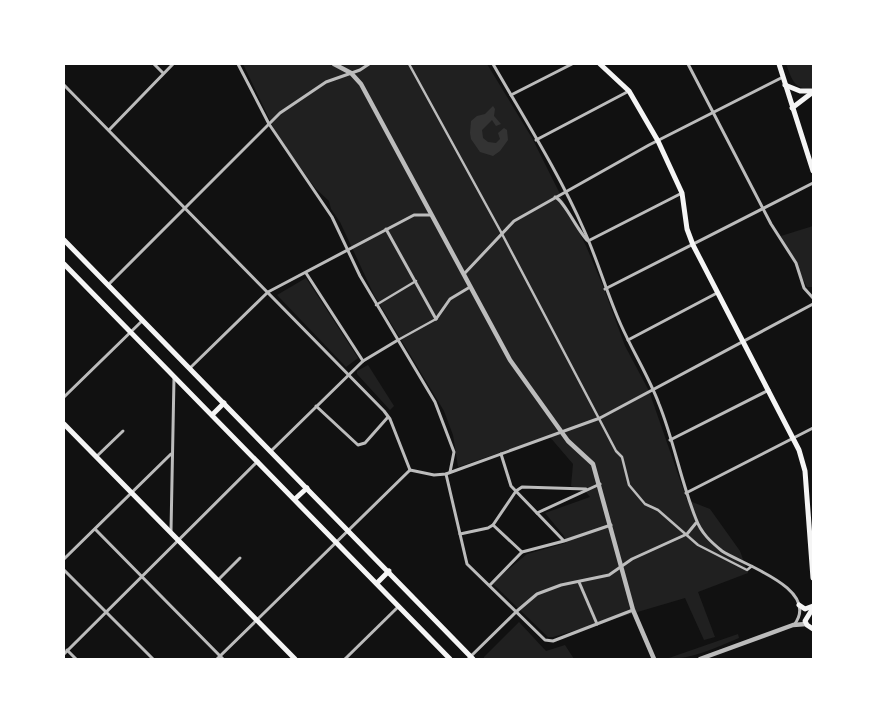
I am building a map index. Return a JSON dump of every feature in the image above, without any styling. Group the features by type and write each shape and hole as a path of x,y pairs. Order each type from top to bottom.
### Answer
{"main road":[{"path":"600,64 629,91 658,141 682,193 687,228 692,245 794,438 805,471 813,578"},
{"path":"779,64 813,172"},
{"path":"785,85 800,90 813,91"},
{"path":"792,108 813,91"},
{"path":"64,240 389,571 471,658"},
{"path":"64,264 450,659"},
{"path":"212,414 224,403"},
{"path":"64,424 295,659"},
{"path":"295,499 307,488"},
{"path":"377,583 389,571"},
{"path":"799,605 806,609 813,607"},
{"path":"813,607 807,616 806,624 813,629"}],"street":[{"path":"154,64 163,73"},
{"path":"109,130 172,64"},
{"path":"238,64 269,124 332,217 376,305 429,391 454,452 450,472"},
{"path":"334,64 350,73 361,84 430,215 510,360 571,444 592,461 600,484 633,610 654,659"},
{"path":"108,286 185,206 287,108 326,82 360,70 369,64"},
{"path":"409,64 501,232 616,450 622,457 629,485 645,504 658,510 710,552 747,570 752,566"},
{"path":"493,64 564,191 588,241 605,289 652,389 697,522 703,533 719,548 784,586 799,605 800,615 794,625"},
{"path":"511,95 572,64"},
{"path":"688,64 763,208 796,263 804,288 813,298"},
{"path":"464,274 501,232 514,221 564,191 783,77"},
{"path":"64,85 185,206 388,417 410,470"},
{"path":"536,140 629,91"},
{"path":"605,289 813,183"},
{"path":"588,241 682,193"},
{"path":"554,197 562,202 580,233 588,241"},
{"path":"190,369 268,292 414,215 430,215"},
{"path":"386,229 436,319"},
{"path":"306,273 364,361"},
{"path":"376,305 416,282"},
{"path":"271,451 364,361 436,319 450,299 470,287"},
{"path":"628,340 717,293"},
{"path":"410,470 434,476 446,474 600,418 813,304"},
{"path":"64,397 142,321"},
{"path":"171,531 174,377"},
{"path":"670,440 769,390"},
{"path":"316,406 358,445 364,444 388,417"},
{"path":"686,493 813,428"},
{"path":"96,457 123,431"},
{"path":"64,559 172,454"},
{"path":"501,454 509,481 516,491 564,541"},
{"path":"64,654 258,461"},
{"path":"160,466 171,469"},
{"path":"95,529 220,658 410,470"},
{"path":"446,474 467,564 548,642 633,610"},
{"path":"537,513 600,484"},
{"path":"460,534 494,525 516,491 522,487 586,489"},
{"path":"471,658 517,611 542,592 561,585 605,577 622,566 687,534 697,522"},
{"path":"494,525 522,552"},
{"path":"490,585 522,552 564,541 611,525"},
{"path":"218,580 240,558"},
{"path":"64,570 153,659"},
{"path":"578,582 597,624"},
{"path":"345,659 399,606"},
{"path":"700,659 794,625 806,624"},
{"path":"67,650 76,659"}],"shaded area":[{"path":"243,64 487,64 532,138 586,246 625,346 649,391 687,500 710,509 740,551 748,573 698,592 715,637 704,640 685,598 548,637 492,583 527,554 566,543 564,536 545,513 590,497 585,491 571,486 573,464 549,436 458,467 453,435 444,411 374,295 340,222 331,209 329,201 316,189 278,137"},
{"path":"786,64 813,64 813,88 798,86 792,79"},
{"path":"493,106 495,109 494,116 501,124 496,126 492,120 482,130 483,138 488,142 496,143 500,139 498,133 504,128 507,130 508,140 500,151 493,156 480,152 471,139 470,133 471,121 477,116 485,114"},
{"path":"813,226 813,287 807,287 781,236"},
{"path":"306,278 358,358 346,367 277,295"},
{"path":"368,365 394,406 390,410 357,374 357,371"},
{"path":"519,622 546,651 565,645 574,659 484,659"},
{"path":"738,634 739,638 704,652 676,659 666,659"}]}
